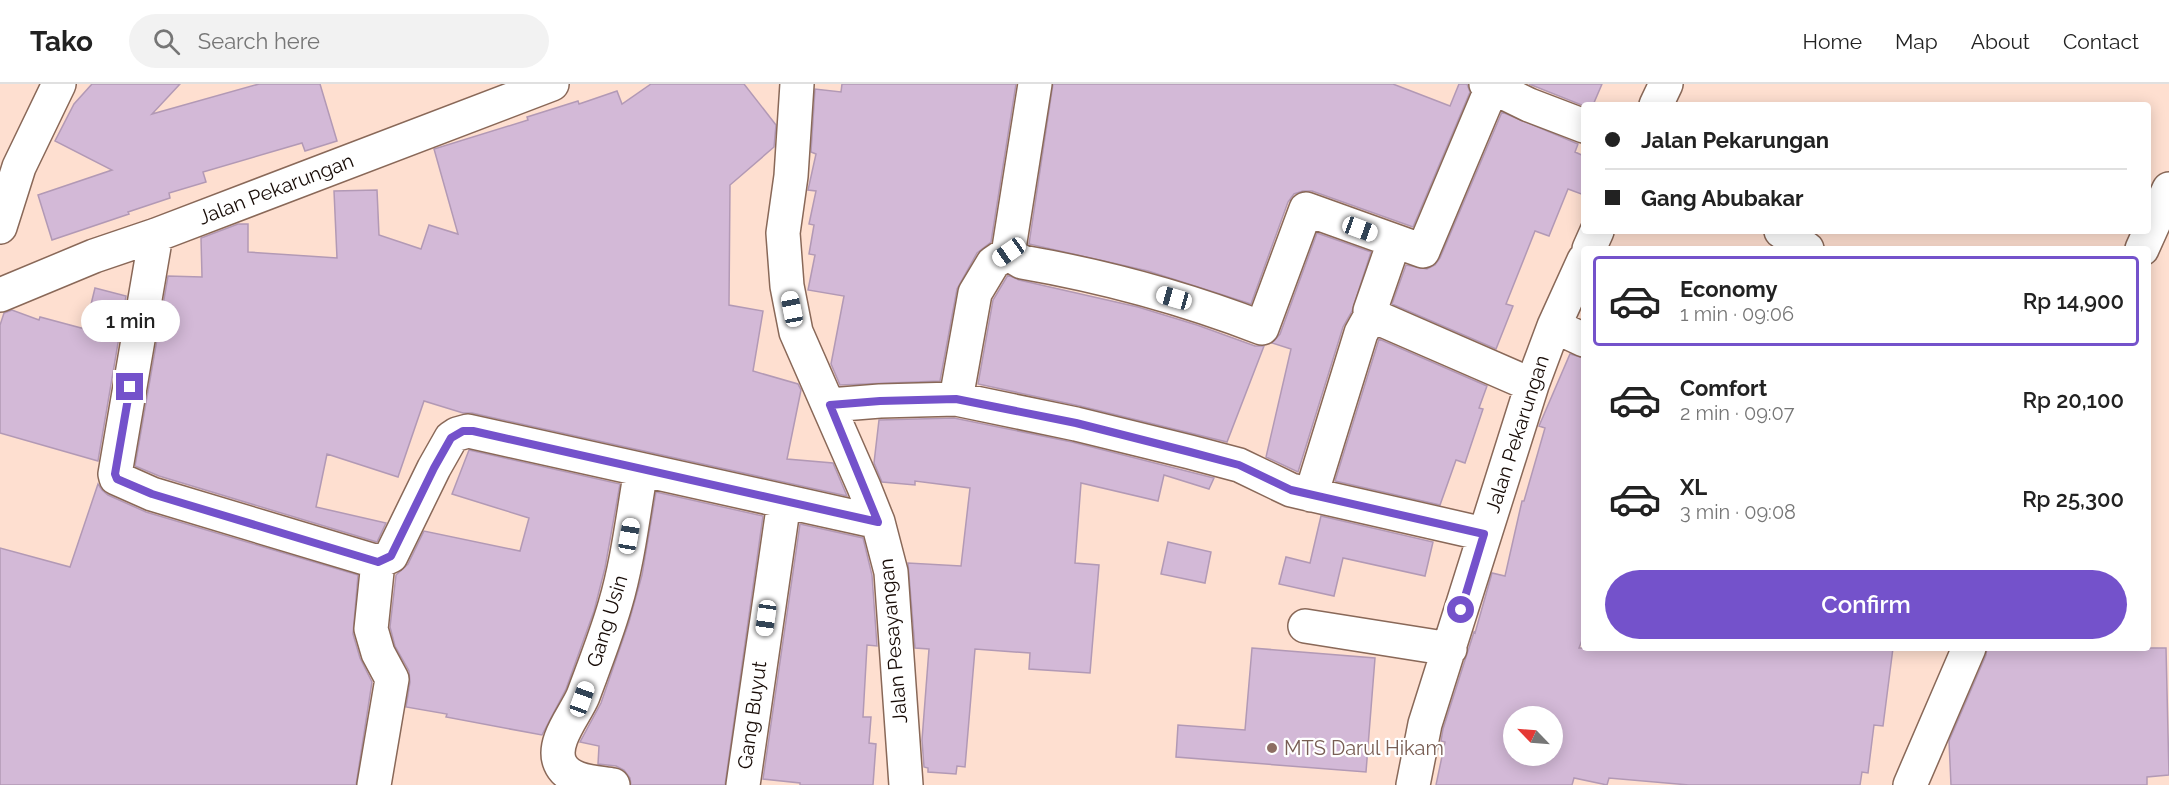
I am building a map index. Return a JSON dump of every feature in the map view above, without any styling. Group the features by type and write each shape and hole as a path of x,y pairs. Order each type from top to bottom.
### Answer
{"street":[{"path":"0,227 19,167 59,84"},
{"name":"Jalan Pekarungan","path":"0,295 94,255 156,235 552,84"},
{"name":"Jalan Pesayangan","path":"797,84 791,177 783,233 787,286 796,333 830,405 878,522 891,572 898,698 906,785"},
{"path":"956,399 975,293 993,263 1009,252 1035,84"},
{"path":"1657,102 1666,84"},
{"path":"1009,252 1022,262 1139,288 1262,328 1306,209 1423,251 1489,85 1529,105 1581,125"},
{"path":"2153,242 2169,189"},
{"path":"1785,234 1803,246"},
{"path":"156,235 115,474 116,478 152,494 378,562 391,556 451,438 463,431 473,431 878,522"},
{"path":"1311,495 1342,390 1361,333 1371,315 1370,311 1394,242"},
{"name":"Jalan Pekarungan","path":"1413,785 1425,724 1532,384 1554,326 1581,267"},
{"path":"1371,315 1532,384"},
{"path":"1554,326 1581,339"},
{"path":"830,405 956,399 1076,423 1190,452 1239,465 1291,490 1484,534"},
{"name":"Gang Usin","path":"613,785 575,777 568,773 562,766 558,748 582,699 616,604 641,470"},
{"name":"Gang Buyut","path":"742,785 784,502"},
{"path":"374,785 392,679 378,652 371,629 378,562"},
{"path":"1305,626 1450,649"},
{"path":"1910,785 1968,651"}],"building":[{"path":"92,84 180,84 152,114 259,84 320,84 337,141 305,151 302,143 203,172 206,182 169,193 170,198 128,212 129,214 52,240 38,195 112,170 55,141 74,104"},
{"path":"651,84 744,84 776,125 774,147 730,185 729,305 763,311 753,371 798,384 801,390 787,459 833,463 847,496 472,413 463,413 424,401 398,477 327,454 316,507 386,523 377,542 159,476 135,466 168,276 202,277 201,238 238,224 248,224 248,252 337,258 334,191 377,190 379,235 421,249 429,225 458,234 434,149 528,120 527,117 578,101 579,104 617,91 622,104"},
{"path":"842,84 1016,84 991,242 977,253 957,289 940,381 840,385 831,364 844,296 808,290 815,255 809,254 814,225 809,224 816,191 808,190 816,154 811,152 815,89 841,92"},
{"path":"1053,84 1393,84 1450,106 1459,84 1467,84 1470,92 1413,227 1312,191 1294,194 1288,202 1251,304 1148,271 1029,244"},
{"path":"1529,84 1602,84 1594,102 1581,102 1581,105"},
{"path":"1502,112 1578,144 1575,152 1581,155 1581,194 1568,189 1549,236 1535,231 1506,304 1513,306 1496,349 1392,304 1406,265 1427,269 1435,265"},
{"path":"1317,233 1371,252 1352,311 1343,327 1298,472 1266,457 1291,349 1272,343 1280,334"},
{"path":"1008,275 1019,280 1138,307 1255,346 1264,346 1227,442 978,384 993,300"},
{"path":"95,288 126,296 98,461 0,433 0,325 4,313 12,310 39,320 40,317 85,329"},
{"path":"1379,339 1487,386 1479,408 1483,409 1465,463 1456,460 1440,505 1335,481"},
{"path":"1570,354 1581,357 1581,643 1579,648 1581,651 1893,651 1883,726 1874,725 1868,773 1862,772 1860,785 1689,785 1609,778 1607,785 1574,778 1572,785 1436,785 1445,742 1441,741 1443,729 1492,573 1505,576 1522,501 1524,501 1545,428 1539,426"},
{"path":"954,418 1072,442 1214,478 1209,489 1164,475 1158,501 1081,483 1075,563 1099,565 1090,673 1029,669 1030,653 975,649 965,767 957,766 956,774 928,772 928,768 924,767 922,740 929,649 915,648 908,563 961,566 970,488 915,481 915,485 882,482 874,463 879,420"},
{"path":"469,450 620,484 605,568 594,611 566,689 542,735 406,707 410,682 409,671 395,646 390,627 396,575 408,564 424,531 520,551 529,518 452,494"},
{"path":"98,484 108,495 146,512 358,575 353,634 360,658 372,682 356,785 0,785 0,548 70,567"},
{"path":"656,492 763,516 725,785 631,785 630,778 624,770 616,766 598,764 599,746 580,742 601,703 629,622 642,575"},
{"path":"1321,516 1433,542 1425,576 1343,558 1334,596 1279,584 1286,557 1310,563"},
{"path":"800,524 863,538 872,575 877,646 867,645 863,717 871,717 869,743 876,744 873,785 800,785 800,783 763,779"},
{"path":"1168,542 1211,552 1205,583 1161,574"},
{"path":"1252,648 1375,658 1366,772 1176,757 1178,725 1245,730"},
{"path":"2151,648 2166,648 2169,775 2147,777 2147,785 1951,785 1949,741 1987,651 2151,651"}],"place":[{"name":"MTS Darul Hikam","path":"1272,748"}],"route":[{"path":"130,387 115,474 117,479 152,494 378,562 391,556 451,438 463,431 473,431 878,522 830,405 956,399 1076,423 1190,452 1239,465 1291,490 1484,534 1461,610"}]}
